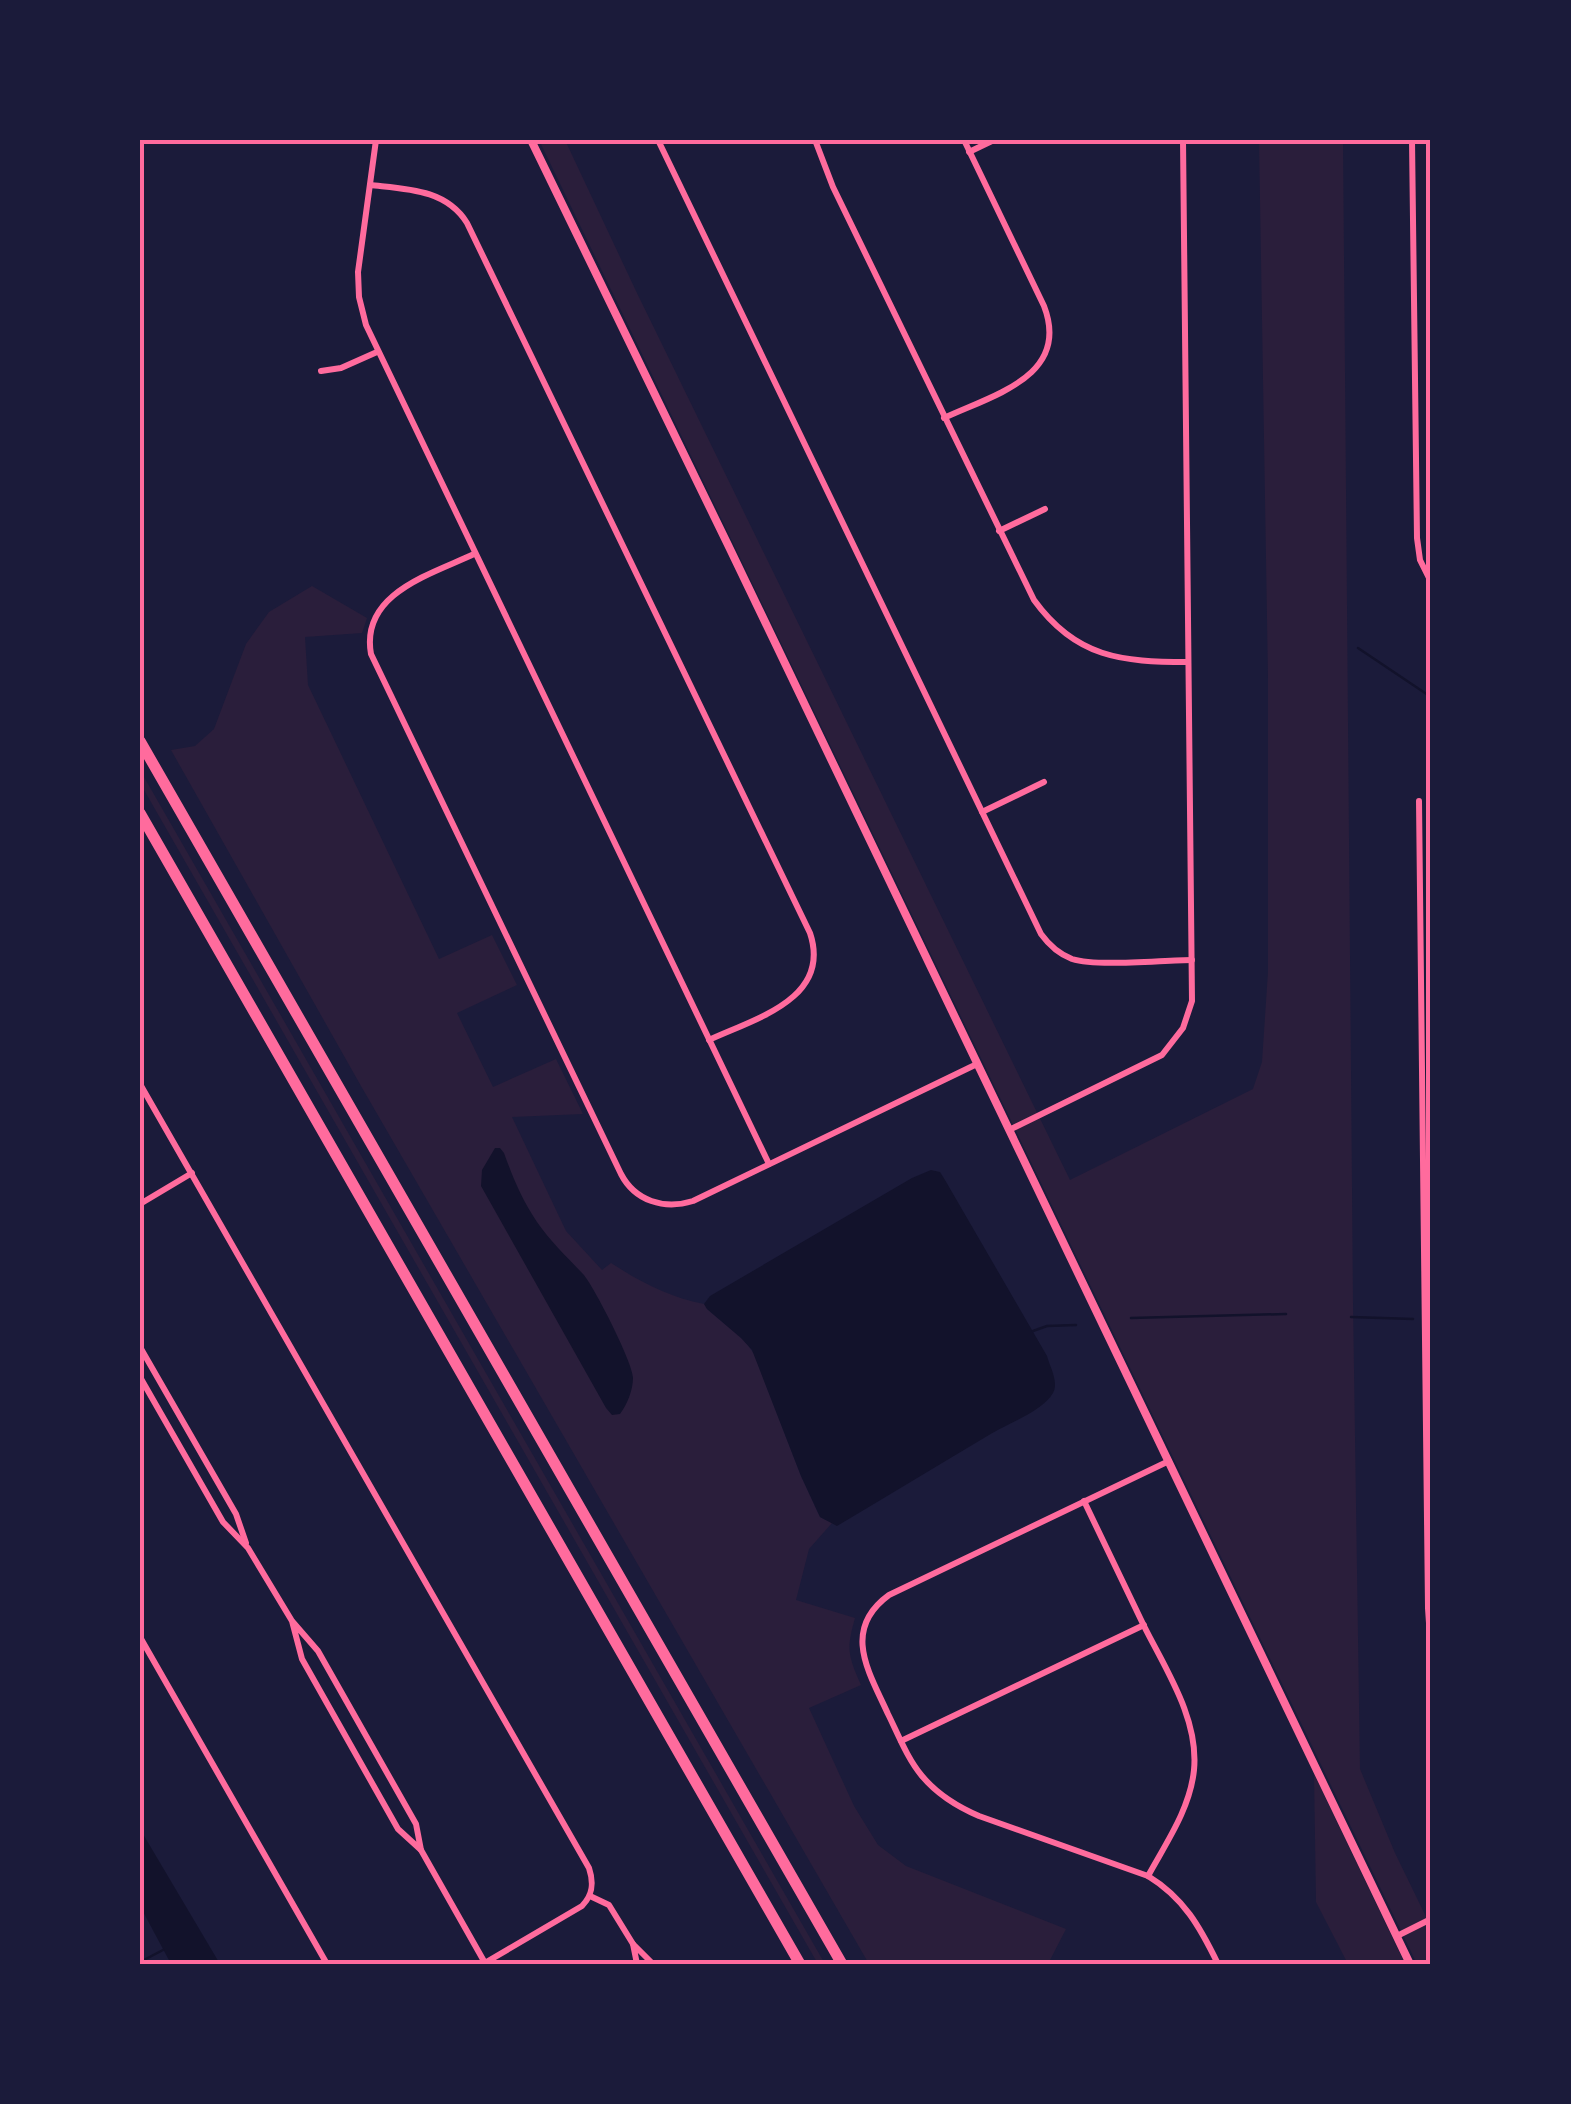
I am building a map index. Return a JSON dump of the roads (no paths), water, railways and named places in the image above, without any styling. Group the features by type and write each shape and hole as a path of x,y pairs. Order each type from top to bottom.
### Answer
{"highway":[{"path":"140,741 842,1964"},
{"path":"140,813 800,1964"}],"street":[{"path":"376,140 358,265 362,315 769,1164"},
{"path":"531,140 1410,1964"},
{"path":"658,140 1037,926 1057,951 1074,960 1192,960"},
{"path":"815,140 833,188 1034,600 1054,625 1093,651 1138,662 1188,662"},
{"path":"944,418 1028,376 1042,360 1049,336 1044,306 964,140"},
{"path":"969,152 994,140"},
{"path":"1009,1130 1150,1062 1184,1028 1190,1010 1183,140"},
{"path":"1412,140 1417,538 1420,560 1431,582"},
{"path":"370,185 419,191 440,198 456,208 467,223 810,933 813,967 799,994 709,1040"},
{"path":"321,371 342,368 377,352"},
{"path":"1000,531 1045,509"},
{"path":"474,554 396,592 383,604 375,617 371,654 628,1186 652,1202 678,1205 700,1198 977,1064"},
{"path":"982,812 1044,782"},
{"path":"1419,801 1431,1653"},
{"path":"1420,884 1431,884"},
{"path":"140,1084 588,1864 590,1896 579,1908 485,1964 421,1850 398,1829 302,1659 292,1622"},
{"path":"140,1204 192,1173"},
{"path":"140,1347 236,1514 248,1548 292,1622 318,1651 416,1824 421,1850"},
{"path":"140,1377 223,1522 248,1548"},
{"path":"1169,1461 889,1596 872,1610 864,1626 862,1654 923,1778 944,1797 964,1809 1148,1876 1189,1910 1218,1964"},
{"path":"1084,1501 1191,1729 1192,1782 1184,1807 1148,1876"},
{"path":"902,1741 1144,1625"},
{"path":"140,1637 328,1964"},
{"path":"590,1896 609,1905 634,1944 653,1964"},
{"path":"1397,1936 1431,1919"},
{"path":"634,1944 637,1964"}],"waterway":[{"path":"1358,648 1431,697"},
{"path":"1131,1318 1286,1314"},
{"path":"1351,1317 1413,1319"},
{"path":"1033,1331 1047,1326 1076,1325"},
{"path":"140,1962 163,1950"}]}
